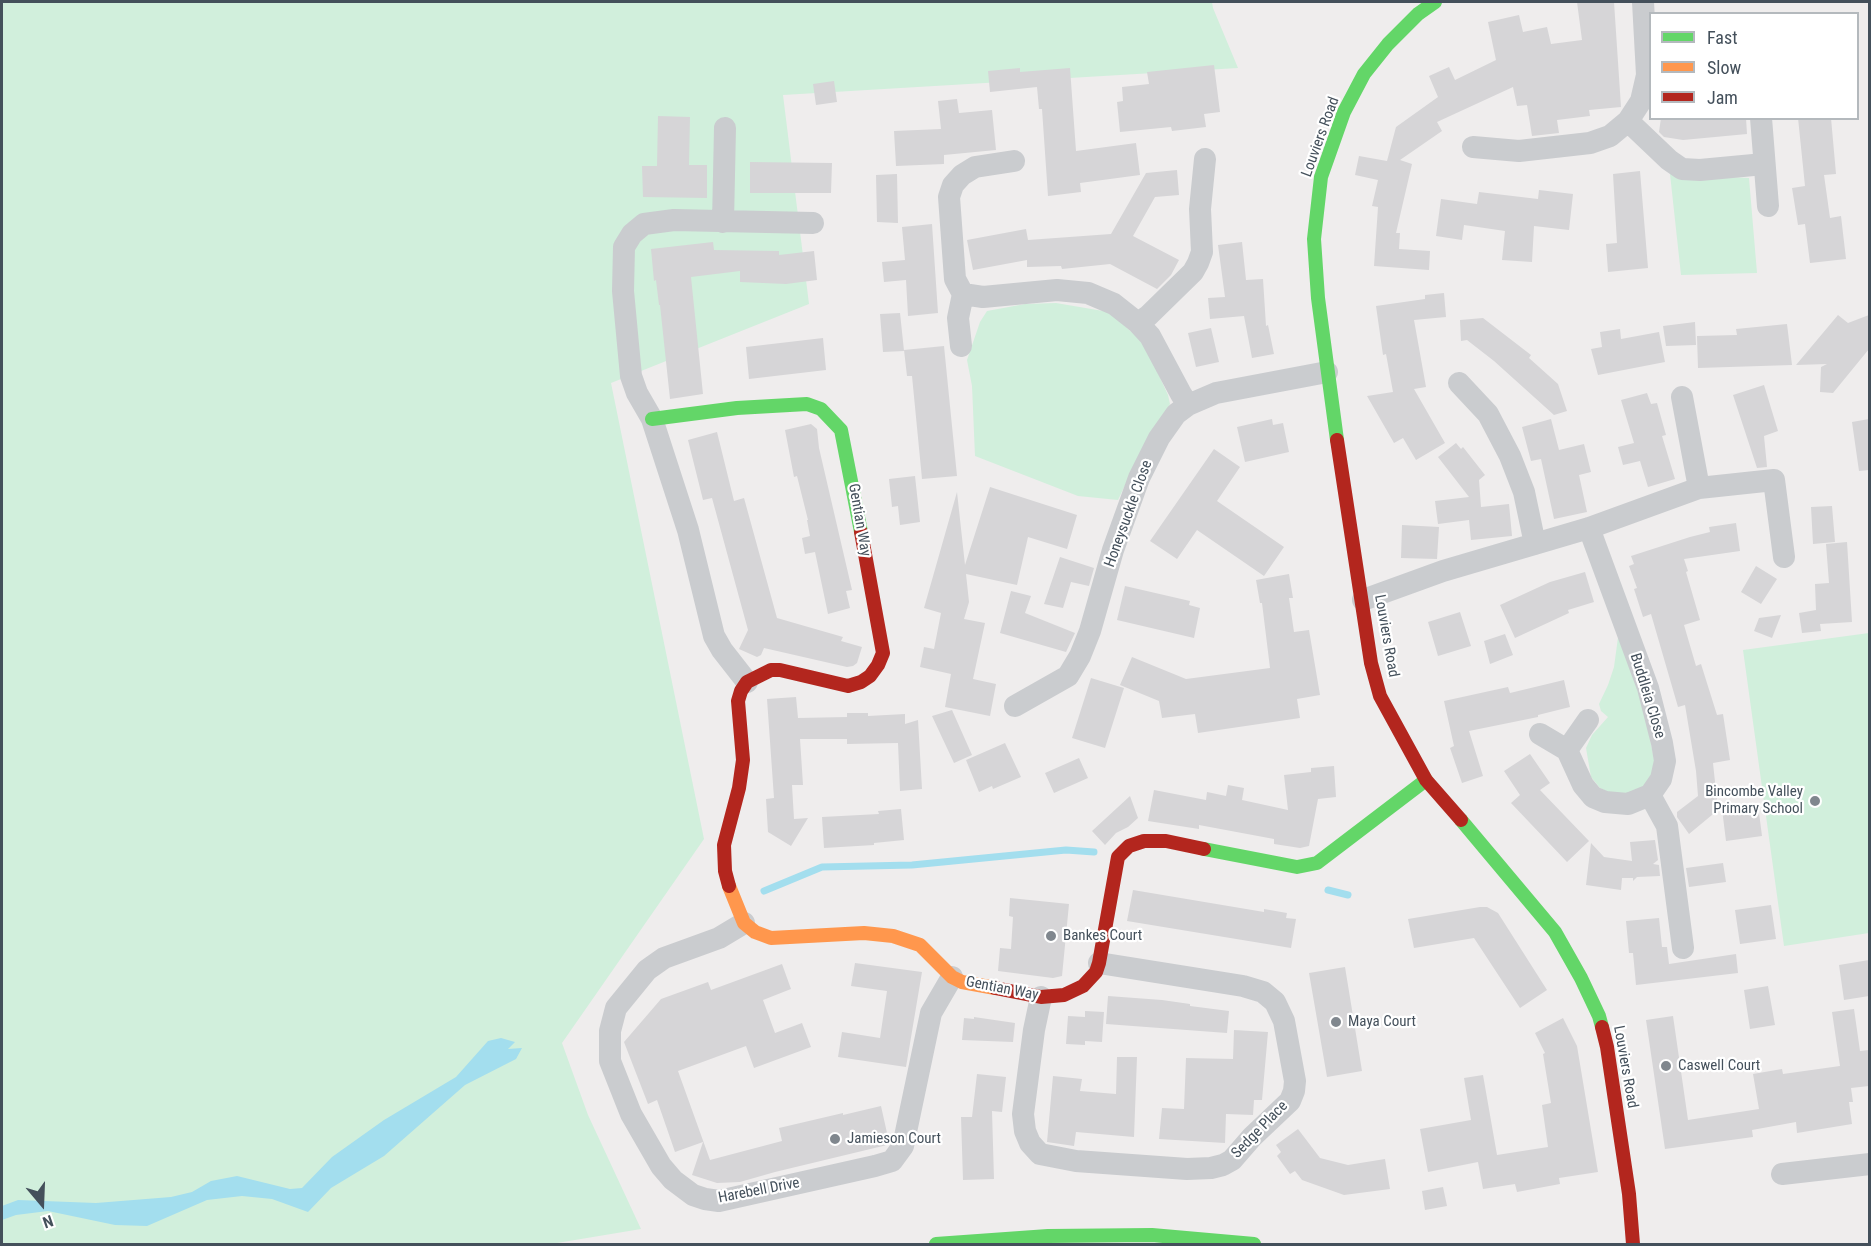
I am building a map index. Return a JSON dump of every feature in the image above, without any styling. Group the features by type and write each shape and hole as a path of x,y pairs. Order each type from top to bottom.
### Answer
{"street":[{"name":"Louviers Road","path":"1435,2 1418,14 1388,44 1364,74 1344,112 1321,177 1314,239 1327,372 1371,663 1380,696 1426,780 1555,932 1599,1016 1607,1047 1629,1194 1633,1245"},
{"path":"1473,147 1519,152 1590,143 1610,136 1628,122 1641,101 1647,75 1643,2"},
{"path":"1761,120 1768,206"},
{"path":"1628,122 1682,169 1700,170 1764,164"},
{"path":"723,222 725,128"},
{"path":"1138,323 1193,272 1198,263 1202,252 1200,209 1205,159"},
{"path":"1014,161 975,167 962,175 953,185 949,198 957,287 963,294 983,297 1057,290 1088,293 1114,304 1150,336 1188,405"},
{"path":"744,923 732,896 725,871 724,845 739,788 743,760 738,701 747,682 714,636 688,530 652,419 637,393 631,376 623,291 624,247 632,234 644,224 674,220 813,223"},
{"path":"961,346 958,318 963,294"},
{"name":"Honeysuckle Close","path":"1014,706 1068,676 1080,656 1090,631 1113,550 1139,478 1167,425 1188,405 1201,398 1245,386 1327,372"},
{"path":"1459,383 1488,414 1510,456 1524,492 1535,544"},
{"path":"1682,397 1699,488"},
{"name":"Gentian Way","path":"652,419 737,408 807,404 821,409 841,430 883,653 870,676 849,686 780,670 771,670 747,682"},
{"path":"1363,600 1443,571 1589,528 1699,488 1774,480 1784,557"},
{"name":"Buddleia Close","path":"1589,528 1648,688 1662,743 1665,761 1661,778 1650,795"},
{"path":"1567,750 1588,720"},
{"path":"1540,734 1567,750 1583,785 1593,797 1605,802 1628,804 1650,795 1667,826 1683,948"},
{"name":"Gentian Way","path":"744,923 755,933 771,938 864,933 907,939 920,945 952,977 962,982 1041,997 1053,997 1075,991 1091,979 1099,963 1116,862 1129,846 1144,841 1166,841 1297,867 1317,863 1426,780"},
{"name":"Harebell Drive","path":"744,923 719,938 664,958 647,970 616,1008 609,1031 610,1061 631,1114 661,1166 673,1180 693,1195 705,1199 719,1201 875,1167 892,1161 903,1146 931,1013 952,977"},
{"name":"Sedge Place","path":"1041,997 1034,1030 1023,1114 1024,1131 1030,1143 1040,1154 1076,1161 1188,1169 1211,1168 1232,1160 1252,1137 1290,1101 1294,1092 1295,1081 1284,1021 1275,1002 1263,992 1250,988 1099,963"},
{"path":"1782,1174 1869,1164"},
{"path":"946,1244 1048,1236 1152,1235 1254,1245"}],"green space":[{"path":"2,2 1212,2 1238,68 783,95 809,304 611,383 704,839 562,1043 588,1115 641,1229 551,1244 2,1244"},
{"path":"1670,174 1749,178 1757,273 1681,275"},
{"path":"1056,303 1109,312 1144,343 1168,395 1170,404 1136,462 1118,500 1078,496 975,456 972,386 967,360 980,322 987,311 1025,304"},
{"path":"1619,630 1642,697 1656,770 1649,784 1624,795 1610,793 1600,788 1591,777 1586,748 1592,735 1608,717 1601,711 1599,704 1614,667"},
{"name":"Bincombe Valley Primary School","path":"1869,633 1869,933 1784,946 1743,650"}],"water":[{"path":"501,1038 515,1042 508,1049 522,1048 516,1059 465,1085 384,1156 331,1188 308,1212 272,1199 242,1196 207,1200 147,1226 115,1225 48,1211 16,1215 2,1220 2,1206 18,1200 96,1203 171,1197 192,1192 211,1181 237,1176 290,1189 302,1188 332,1157 384,1120 456,1077 488,1041"}],"building":[{"path":"1577,2 1614,2 1621,107 1589,110 1590,116 1557,120 1559,133 1532,136 1527,105 1517,106 1513,87 1437,122 1442,131 1400,160 1412,164 1396,233 1400,233 1399,249 1430,251 1429,270 1374,266 1378,207 1372,206 1378,180 1355,175 1359,156 1387,161 1396,127 1438,97 1429,76 1449,67 1455,80 1496,60 1488,22 1519,15 1523,32 1547,27 1551,44 1582,40"},
{"path":"1214,65 1220,112 1204,114 1206,127 1172,131 1171,127 1120,132 1117,102 1123,101 1122,87 1149,84 1147,72"},
{"path":"1020,68 1020,72 1070,68 1076,151 1136,143 1140,175 1080,183 1081,192 1048,196 1042,109 1039,109 1037,87 990,92 988,71"},
{"path":"834,81 837,102 816,105 813,84"},
{"path":"957,99 959,113 992,110 996,150 944,155 944,164 896,166 894,131 941,129 938,101"},
{"path":"658,116 690,117 689,165 707,165 707,198 643,197 642,166 657,166"},
{"path":"1661,120 1746,120 1747,134 1683,140 1664,137 1659,132"},
{"path":"1798,120 1831,120 1836,174 1824,175 1830,218 1841,216 1846,259 1810,263 1805,224 1798,225 1792,188 1805,186"},
{"path":"750,162 832,163 831,193 750,193"},
{"path":"1177,170 1179,195 1155,197 1133,236 1179,260 1171,275 1157,289 1110,264 1062,269 1061,266 1027,267 1027,260 973,270 967,240 1026,229 1028,240 1111,234 1146,173"},
{"path":"1640,171 1648,268 1608,272 1606,244 1617,243 1613,174"},
{"path":"897,174 898,223 877,222 876,175"},
{"path":"1539,190 1573,194 1569,230 1534,226 1532,262 1502,260 1505,231 1464,225 1462,240 1436,236 1441,199 1477,204 1479,192 1538,199"},
{"path":"932,224 938,313 908,316 906,280 884,282 882,262 905,260 902,227"},
{"path":"713,242 714,250 779,251 779,255 814,251 817,280 786,284 740,282 740,271 691,277 703,394 670,399 660,305 656,280 654,281 651,249"},
{"path":"1242,242 1246,280 1263,279 1266,326 1268,325 1274,354 1252,358 1244,316 1210,319 1208,298 1225,297 1218,245"},
{"path":"1444,293 1446,317 1414,320 1426,387 1414,389 1445,443 1416,460 1403,438 1394,443 1367,396 1393,392 1386,354 1383,355 1376,306 1425,299 1425,295"},
{"path":"900,313 904,351 883,352 880,314"},
{"path":"1838,315 1848,323 1869,315 1869,349 1833,393 1820,392 1821,367 1827,364 1796,365"},
{"path":"1483,318 1531,355 1529,358 1558,384 1567,411 1554,415 1494,361 1467,340 1461,341 1460,320"},
{"path":"1695,322 1696,345 1666,346 1663,326"},
{"path":"1787,324 1792,365 1698,368 1697,336 1737,335 1736,329"},
{"path":"1211,328 1219,362 1196,367 1188,333"},
{"path":"1620,329 1621,339 1659,332 1665,362 1598,375 1591,349 1602,347 1600,332"},
{"path":"823,338 826,370 749,379 746,347"},
{"path":"944,346 957,476 922,479 912,376 907,376 904,350"},
{"path":"1764,385 1778,431 1764,436 1767,467 1757,468 1733,395"},
{"path":"1647,393 1651,404 1657,403 1666,435 1662,436 1675,479 1648,487 1640,461 1623,465 1618,447 1634,443 1621,400"},
{"path":"1272,419 1273,425 1283,423 1289,452 1245,462 1237,427"},
{"path":"1551,419 1559,450 1584,444 1591,472 1579,475 1587,512 1554,519 1541,459 1531,461 1522,427"},
{"path":"1869,419 1869,470 1859,471 1852,422"},
{"path":"811,424 817,429 819,448 852,590 846,591 850,608 828,614 815,552 805,554 802,538 810,536 808,520 797,476 794,477 785,430"},
{"path":"717,432 734,501 744,498 777,618 843,637 841,641 862,647 857,663 853,666 847,667 764,648 761,655 757,657 739,649 748,630 712,498 703,500 688,440"},
{"path":"1456,443 1461,449 1463,447 1485,475 1479,480 1481,507 1509,504 1512,536 1471,540 1469,520 1438,524 1435,501 1469,497 1438,457"},
{"path":"1214,449 1240,467 1217,501 1284,547 1264,576 1197,530 1177,559 1150,541"},
{"path":"915,476 920,522 900,525 898,506 892,507 889,479"},
{"path":"990,487 1077,515 1067,549 1028,537 1017,585 966,574 969,602 964,619 985,623 973,679 996,684 990,716 945,707 951,674 920,667 924,647 934,649 941,613 924,608 957,492 965,565"},
{"path":"1832,506 1835,542 1813,544 1811,507"},
{"path":"1736,523 1740,551 1684,559 1700,620 1684,625 1696,666 1701,664 1717,715 1723,714 1730,760 1713,763 1718,810 1689,834 1677,817 1677,812 1698,796 1685,705 1678,707 1651,614 1643,617 1634,589 1637,588 1629,566 1634,564 1631,556 1710,532 1709,527"},
{"path":"1402,525 1439,527 1437,559 1401,558"},
{"path":"1847,542 1852,622 1820,624 1821,631 1802,633 1799,613 1816,610 1815,584 1829,583 1826,544"},
{"path":"1060,557 1094,568 1089,586 1071,582 1063,608 1044,604"},
{"path":"1756,566 1777,579 1761,604 1741,592"},
{"path":"1585,572 1594,602 1568,610 1569,613 1515,638 1500,605 1550,582"},
{"path":"1289,574 1293,598 1289,598 1294,632 1309,630 1320,695 1297,699 1300,718 1198,733 1195,714 1162,718 1159,701 1120,685 1132,657 1186,679 1270,668 1262,603 1260,603 1256,580"},
{"path":"1125,586 1190,601 1189,605 1200,608 1194,638 1117,620"},
{"path":"1011,591 1031,596 1025,613 1075,633 1066,652 1000,633"},
{"path":"1460,612 1471,646 1438,656 1428,622"},
{"path":"1781,615 1772,638 1754,631 1759,618"},
{"path":"1505,634 1513,655 1490,664 1484,641"},
{"path":"1091,678 1124,688 1105,748 1072,738"},
{"path":"1564,680 1570,707 1538,715 1538,717 1469,731 1483,776 1462,783 1450,748 1454,746 1444,701 1508,687 1510,693"},
{"path":"796,697 798,718 847,717 847,713 868,713 868,716 905,714 905,724 918,720 922,789 900,791 898,743 847,744 847,739 800,739 803,785 792,785 794,819 808,818 791,846 768,832 766,799 774,798 767,699"},
{"path":"952,710 972,755 954,763 932,716"},
{"path":"1005,743 1021,777 993,789 992,786 979,792 966,760"},
{"path":"1530,754 1550,783 1540,790 1589,841 1567,862 1511,803 1520,795 1504,771"},
{"path":"1079,758 1088,778 1054,793 1045,773"},
{"path":"1334,766 1336,797 1318,799 1309,846 1300,848 1274,844 1274,839 1199,825 1199,829 1148,821 1154,790 1206,800 1207,792 1226,796 1228,785 1244,788 1242,800 1288,810 1284,775 1311,772 1311,768"},
{"path":"1130,796 1138,818 1128,827 1116,833 1105,845 1092,831"},
{"path":"1758,805 1762,836 1726,841 1722,809"},
{"path":"901,809 904,840 874,843 874,845 824,848 822,817 879,814 878,811"},
{"path":"1655,840 1658,860 1653,864 1659,865 1660,876 1637,877 1633,881 1633,878 1622,878 1621,890 1586,885 1591,843 1604,857 1632,861 1630,842"},
{"path":"1723,863 1726,882 1689,887 1686,868"},
{"path":"1133,890 1264,912 1264,909 1287,913 1286,918 1296,919 1291,948 1127,921"},
{"name":"Bankes Court","path":"1010,898 1069,904 1062,976 1053,978 998,971 1000,948 1011,949 1013,917 1009,916"},
{"path":"1771,905 1776,939 1740,944 1735,910"},
{"path":"1487,907 1498,913 1547,990 1520,1008 1474,938 1414,948 1408,919"},
{"path":"1659,918 1662,947 1667,947 1669,964 1736,954 1738,973 1636,985 1633,953 1629,953 1626,921"},
{"path":"1869,960 1869,996 1844,1000 1839,965"},
{"path":"855,963 922,972 906,1067 838,1057 842,1032 880,1038 887,991 851,986"},
{"path":"782,964 791,989 763,1000 775,1033 802,1023 811,1047 754,1068 746,1046 678,1071 710,1160 782,1141 779,1128 881,1106 889,1142 887,1145 740,1182 717,1183 692,1175 703,1142 675,1152 657,1100 648,1104 624,1042 661,999 708,982 711,990"},
{"name":"Maya Court","path":"1345,967 1362,1071 1327,1077 1309,973"},
{"path":"1768,986 1775,1025 1750,1029 1744,990"},
{"path":"1108,996 1162,1000 1229,1011 1227,1033 1106,1024"},
{"path":"1854,1009 1860,1051 1869,1050 1869,1086 1851,1088 1853,1102 1849,1102 1852,1124 1797,1133 1796,1122 1752,1130 1753,1137 1665,1149 1646,1020 1673,1016 1688,1120 1759,1109 1753,1074 1782,1069 1783,1074 1840,1066 1832,1012"},
{"path":"1085,1011 1104,1012 1102,1042 1085,1041 1085,1045 1066,1044 1068,1016 1085,1017"},
{"path":"974,1017 1015,1023 1013,1042 962,1040 964,1018 974,1019"},
{"path":"1563,1018 1577,1046 1598,1172 1559,1178 1560,1184 1517,1192 1515,1184 1483,1189 1478,1162 1428,1172 1420,1129 1471,1120 1464,1078 1483,1075 1497,1155 1548,1147 1542,1105 1551,1103 1543,1054 1545,1053 1535,1033"},
{"path":"1234,1030 1268,1032 1262,1100 1254,1100 1253,1115 1226,1114 1225,1143 1159,1139 1162,1108 1184,1109 1186,1058 1233,1059"},
{"path":"1117,1057 1137,1057 1134,1137 1076,1132 1074,1146 1047,1142 1053,1076 1082,1079 1080,1091 1116,1094"},
{"path":"977,1074 1006,1077 1002,1112 992,1111 994,1179 963,1180 961,1117 972,1117"},
{"path":"1298,1129 1320,1158 1348,1165 1385,1159 1390,1189 1344,1195 1302,1180 1295,1171 1290,1174 1277,1156 1281,1152 1276,1145"},
{"path":"1443,1187 1447,1206 1425,1210 1422,1191"}],"waterway":[{"path":"764,891 822,867 912,865 1066,850 1094,852"},
{"path":"1328,890 1348,895"}],"traffic: fast":[{"path":"1337,440 1318,298 1314,239 1321,177 1344,112 1364,74 1388,44 1418,14 1435,2"},
{"path":"652,419 737,408 807,404 821,409 841,430 861,532"},
{"path":"1204,849 1297,867 1317,863 1426,780"},
{"path":"1461,820 1555,932 1581,978 1602,1027"},
{"path":"936,1244 1048,1236 1152,1235 1254,1244"}],"traffic: slow":[{"path":"729,886 744,923 755,932 771,938 864,933 893,936 920,945 952,977 962,982 995,988"}],"traffic: jam":[{"path":"1337,440 1371,663 1380,696 1426,780 1461,820"},
{"path":"729,886 725,871 724,845 739,788 743,760 738,701 741,691 747,682 771,670 780,670 848,686 870,676 883,653 861,532"},
{"path":"995,988 1041,997 1064,995 1083,986 1096,972 1099,963 1118,857 1129,846 1144,841 1166,841 1204,849"},
{"path":"1602,1027 1629,1194 1633,1244"}],"place":[{"name":"Bincombe Valley Primary School","path":"1815,801"},
{"name":"Bankes Court","path":"1051,936"},
{"name":"Maya Court","path":"1336,1022"},
{"name":"Caswell Court","path":"1666,1066"},
{"name":"Jamieson Court","path":"835,1139"}]}
